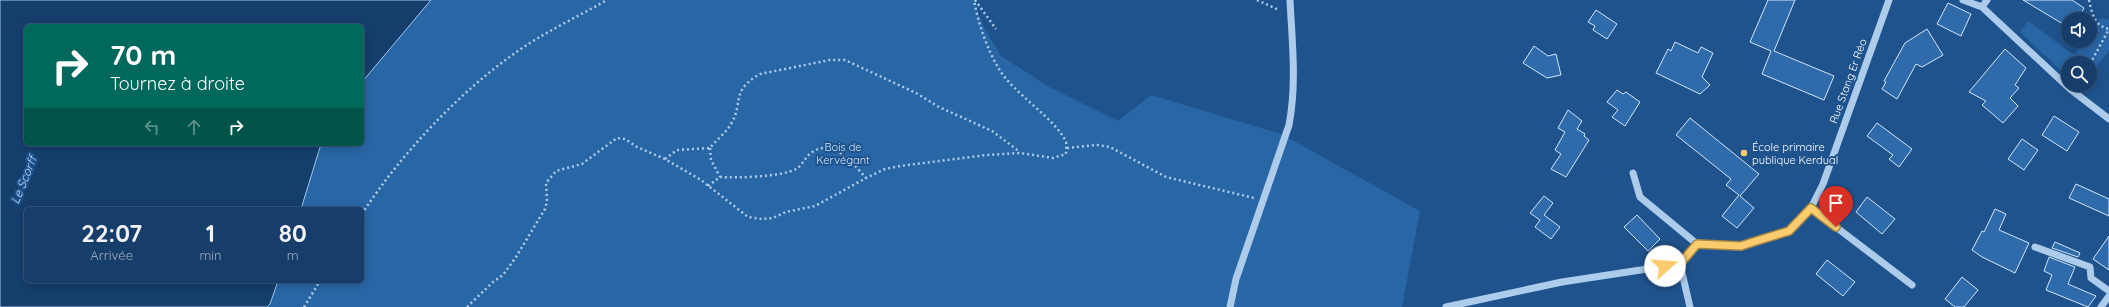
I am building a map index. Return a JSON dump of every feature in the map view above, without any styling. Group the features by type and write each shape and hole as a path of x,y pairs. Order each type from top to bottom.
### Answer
{"street":[{"path":"1230,307 1236,279 1289,125 1293,102 1294,73 1290,0"},
{"name":"Rue Stang Er Réo","path":"1697,244 1741,246 1789,231 1811,208 1823,184 1889,0"},
{"path":"1963,0 1982,7 2070,89 2109,119"},
{"path":"1982,7 1987,0"},
{"path":"1446,307 1562,282 1680,264 1697,244 1640,197 1633,172"},
{"path":"1811,208 1912,285"},
{"path":"2035,246 2090,267 2091,278 2109,291"},
{"path":"1680,264 1690,307"},
{"path":"2102,307 2109,296"}],"path":[{"path":"364,211 377,191 402,160 456,102 482,79 537,39 607,0"},
{"path":"974,0 996,29"},
{"path":"467,307 493,282 503,275 516,257 545,209 547,201 546,183 556,171 582,164 617,138 626,139 637,147 665,159 708,186 748,217 762,219 773,218 786,212 815,206 885,169 911,164 1020,153 1059,158 1066,154 1067,148 1061,133 1024,98 999,70 981,28 974,0"},
{"path":"1257,0 1291,15"},
{"path":"2089,0 2095,21 2103,28 2109,29 2094,56"},
{"path":"665,159 678,150 710,148 731,125 736,113 737,101 741,90 750,80 760,74 830,60 846,60 910,90 939,107 992,131 1020,153"},
{"path":"1067,148 1096,145 1110,147 1166,177 1262,200"},
{"path":"710,148 711,160 720,176"},
{"path":"708,186 720,176 737,178 786,173 798,168 804,158 818,148 830,148 849,158 866,178"},
{"path":"304,307 319,283"}],"green space":[{"name":"Bois de Kervégant","path":"431,0 974,0 983,26 1001,56 1051,88 1118,121 1151,95 1281,134 1420,211 1402,307 267,307 270,304 277,283 364,283 364,207 302,207 320,146 364,146 364,80"},
{"path":"2101,18 2109,20 2109,51 2097,66 2097,56 2061,56 2061,70 2020,32 2028,21 2061,45 2061,48 2065,48 2074,55 2079,48 2097,48 2097,23"}],"water":[{"name":"Le Scorff","path":"0,0 431,0 364,80 364,24 24,24 24,146 320,146 302,207 24,207 24,283 277,283 270,304 267,307 0,307"}],"building":[{"path":"1768,0 1795,0 1774,51 1834,76 1824,100 1762,74 1771,51 1750,42"},
{"path":"2023,0 2072,0 2084,8 2082,12 2061,12 2061,23"},
{"path":"1948,3 1971,14 1961,36 1937,24"},
{"path":"1596,10 1617,24 1607,39 1593,30 1595,26 1588,22"},
{"path":"1927,29 1943,55 1922,67 1916,64 1897,99 1882,89 1886,82 1884,81 1905,43"},
{"path":"1675,42 1698,53 1701,47 1713,53 1702,77 1710,85 1700,94 1656,73 1668,49 1671,51"},
{"path":"1534,46 1548,56 1556,54 1561,75 1547,78 1523,63"},
{"path":"2005,49 2026,68 2015,85 2019,88 2010,98 2018,106 2003,123 1982,105 1986,101 1969,92"},
{"path":"1617,90 1623,94 1626,92 1640,102 1625,126 1612,117 1618,110 1607,102"},
{"path":"1568,110 1582,121 1577,129 1585,134 1584,136 1589,140 1566,177 1551,169 1561,154 1555,150 1565,132 1558,128"},
{"path":"2054,116 2079,132 2067,151 2042,135"},
{"path":"1690,118 1759,174 1740,196 1754,208 1737,228 1722,216 1739,195 1726,185 1731,179 1676,135"},
{"path":"1877,123 1912,149 1899,167 1889,159 1893,155 1867,136"},
{"path":"2022,139 2038,150 2024,170 2008,159"},
{"path":"2076,184 2109,199 2109,216 2069,198"},
{"path":"1544,196 1553,203 1544,215 1560,227 1551,239 1535,227 1540,220 1530,213"},
{"path":"1867,197 1895,219 1882,234 1856,212"},
{"path":"1995,209 2006,214 1999,230 2029,243 2015,273 1982,257 1972,250 1982,231 1984,232"},
{"path":"1637,215 1660,239 1648,251 1624,227"},
{"path":"2109,236 2109,270 2093,259"},
{"path":"2055,242 2080,253 2078,257 2052,248"},
{"path":"2049,257 2075,267 2068,284 2096,296 2088,307 2046,290 2052,275 2044,271"},
{"path":"1827,260 1855,282 1843,296 1816,274"},
{"path":"1962,277 1978,290 1964,307 1955,307 1945,299"}],"place":[{"name":"École primaire publique Kerdual","path":"1744,153"}],"route":[{"path":"1665,266 1680,264 1697,244 1741,246 1789,231 1811,208 1836,227"}]}
